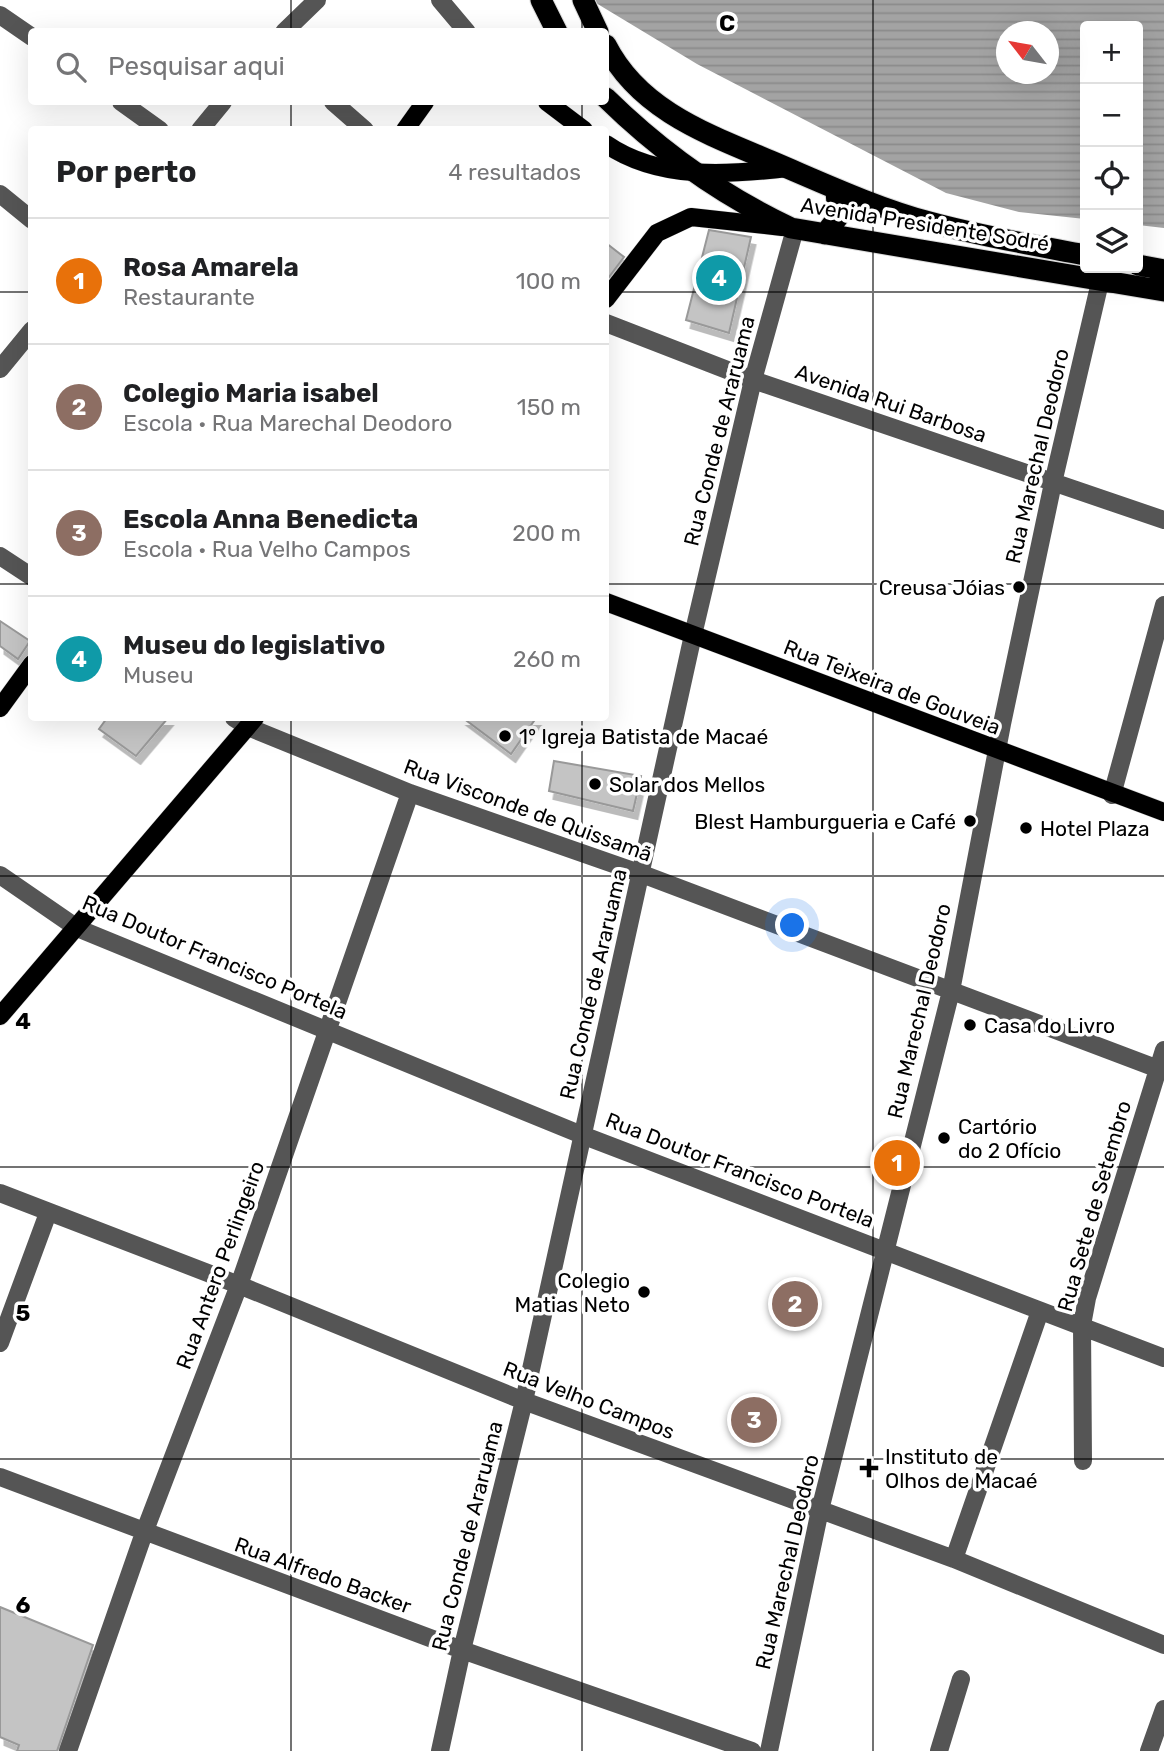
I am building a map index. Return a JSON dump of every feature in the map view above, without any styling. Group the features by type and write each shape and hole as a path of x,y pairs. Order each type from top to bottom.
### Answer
{"highway":[{"path":"541,0 555,28"},
{"path":"583,0 596,28"},
{"name":"Avenida Presidente Sodré","path":"612,58 640,93 669,113 706,134 836,191 928,222 1080,254"},
{"name":"Avenida Presidente Sodré","path":"609,101 639,131 691,172 750,208 793,228 1101,278 1164,291"},
{"path":"825,234 838,217 836,191"},
{"path":"1143,266 1164,270"}],"main road":[{"path":"408,126 423,105"},
{"path":"551,105 579,126"},
{"path":"609,146 629,159 664,169 747,173 788,169"},
{"path":"609,295 657,233 691,217 793,228"},
{"name":"Rua Teixeira de Gouveia","path":"609,603 1111,795 1164,812"},
{"path":"0,708 28,670"},
{"path":"0,1016 77,928 246,721"}],"street":[{"path":"288,28 317,0"},
{"path":"440,0 464,28"},
{"path":"0,15 28,34"},
{"path":"125,105 154,126"},
{"path":"203,126 221,105"},
{"path":"336,105 360,126"},
{"path":"0,194 28,217"},
{"name":"Rua Conde de Araruama","path":"440,1751 462,1650 524,1401 693,635 753,380 793,228"},
{"name":"Rua Marechal Deodoro","path":"769,1751 820,1510 951,992 996,750 1053,483 1101,278"},
{"name":"Avenida Rui Barbosa","path":"609,324 753,380 1164,520"},
{"path":"0,369 28,335"},
{"path":"0,556 28,574"},
{"path":"1111,795 1164,604"},
{"name":"Rua Visconde de Quissamã","path":"246,721 410,793 642,874 1161,1070"},
{"name":"Rua Antero Perlingeiro","path":"68,1751 144,1532 239,1285 410,793"},
{"name":"Rua Doutor Francisco Portela","path":"0,875 77,928 327,1028 582,1135 1164,1358"},
{"name":"Rua Sete de Setembro","path":"1083,1461 1082,1325 1087,1298 1161,1070 1164,1050"},
{"name":"Rua Velho Campos","path":"0,1193 239,1285 524,1401 954,1559 1164,1646"},
{"path":"0,1343 48,1213"},
{"path":"954,1559 1040,1311"},
{"name":"Rua Alfredo Backer","path":"0,1477 462,1650 752,1751"},
{"path":"939,1751 961,1679"},
{"path":"1149,1751 1164,1709"}],"shaded area":[{"path":"591,0 1164,0 1164,228 1143,226 1143,21 1080,21 1080,218 1019,212 946,193 697,64"}],"building":[{"path":"709,230 751,237 729,333 686,320"},
{"path":"609,245 624,257 609,277"},
{"path":"0,621 28,640 18,659 0,646"},
{"path":"105,721 165,721 136,756 99,729"},
{"name":"1° Igreja Batista de Macaé","path":"467,721 534,721 511,754"},
{"name":"Solar dos Mellos","path":"554,761 641,776 633,811 549,791"},
{"path":"0,1607 93,1645 57,1751 17,1751 19,1745 0,1737"}],"place":[{"name":"Museu do legislativo","path":"719,278"},
{"name":"Creusa Jóias","path":"1019,587"},
{"name":"1° Igreja Batista de Macaé","path":"505,736"},
{"name":"Solar dos Mellos","path":"595,784"},
{"name":"Blest Hamburgueria e Café","path":"970,821"},
{"name":"Hotel Plaza","path":"1026,828"},
{"name":"Casa do Livro","path":"970,1025"},
{"name":"Cartório do 2 Ofício","path":"944,1138"},
{"name":"Rosa Amarela","path":"897,1163"},
{"name":"Colegio Matias Neto","path":"644,1292"},
{"name":"Colegio Maria isabel","path":"795,1304"},
{"name":"Escola Anna Benedicta","path":"754,1420"},
{"name":"Instituto de Olhos de Macaé","path":"869,1468"}]}
